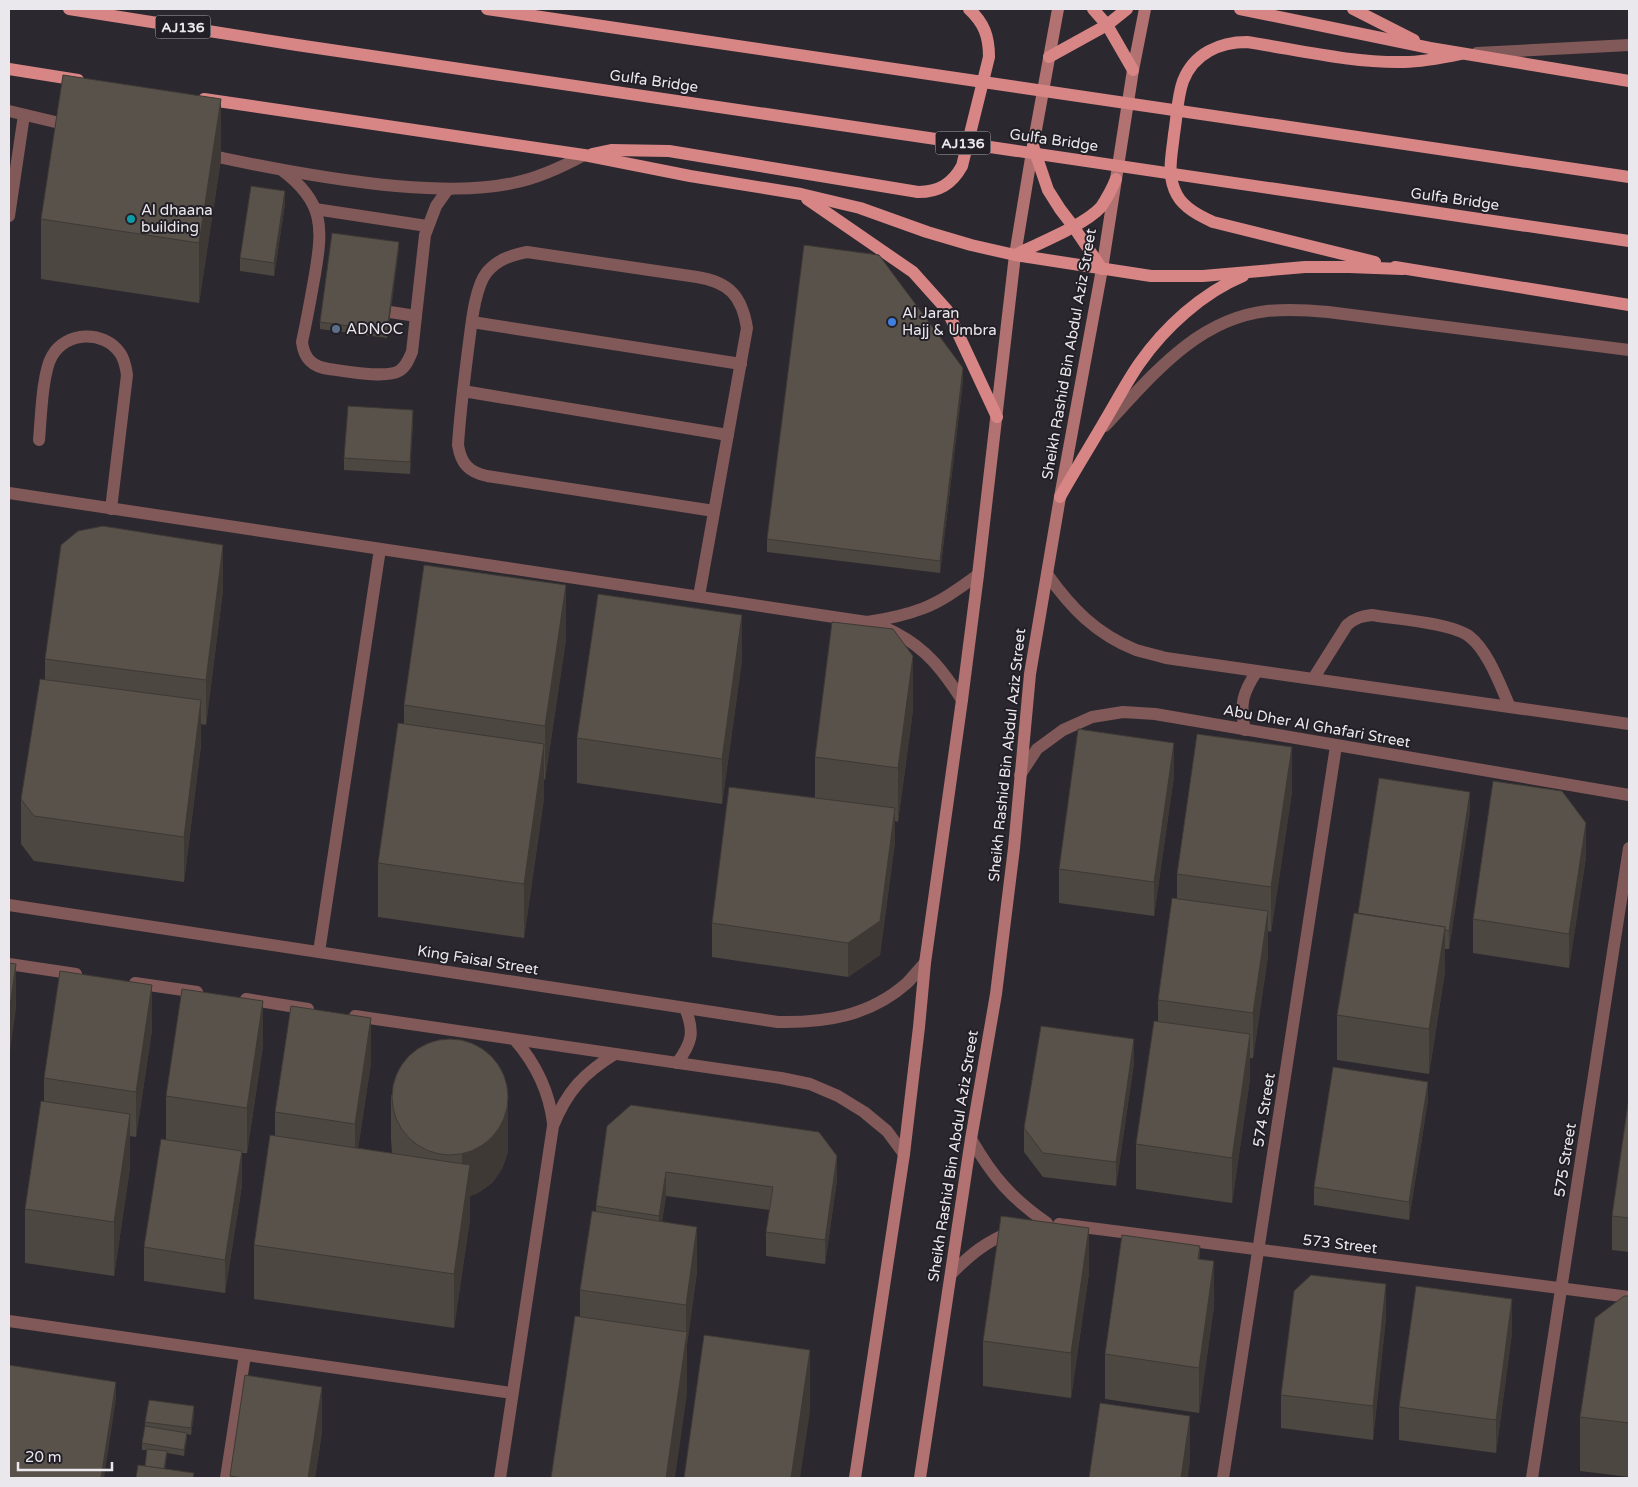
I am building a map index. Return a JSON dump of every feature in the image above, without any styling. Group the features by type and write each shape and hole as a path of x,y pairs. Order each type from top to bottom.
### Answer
{"main road":[{"name":"Gulfa Bridge","path":"69,9 297,45 1629,241"},
{"path":"487,9 1629,177"},
{"path":"584,155 611,150 669,151 918,192 940,189 957,176 962,166 989,57 989,43 985,30 978,18 969,9"},
{"path":"855,1478 904,1154 925,963 978,575 1014,255 1058,9"},
{"path":"1093,9 1107,25 1133,70"},
{"path":"1049,57 1107,25 1127,9"},
{"name":"Sheikh Rashid Bin Abdul Aziz Street","path":"920,1478 996,994 1014,848 1030,674 1060,496 1102,269 1133,70 1145,9"},
{"path":"1240,9 1460,54 1629,81"},
{"path":"1353,9 1430,48"},
{"path":"1460,54 1424,61 1376,62 1248,42 1231,42 1216,47 1202,55 1191,67 1183,81 1179,96 1170,171 1178,196 1186,206 1213,222 1402,269 1629,305"},
{"path":"9,69 93,83"},
{"path":"189,97 584,155 690,176 801,194 860,208 970,245 1014,255 1151,276 1204,276 1305,267 1402,269"},
{"path":"1032,146 1048,190 1102,269"},
{"path":"1014,255 1088,218 1100,208 1116,179"},
{"path":"801,194 913,272 947,310 997,417"},
{"path":"1060,496 1139,364 1161,336 1195,305 1215,291 1256,271"}],"street":[{"path":"1460,54 1629,45"},
{"path":"9,112 86,130"},
{"path":"9,216 24,114"},
{"path":"193,150 283,171 326,178 448,188 514,183 561,167 584,155"},
{"path":"283,171 310,198 315,209 320,232 317,300 302,342 303,351 307,359 313,365 320,368 390,375 400,371 408,363 412,352 423,245 427,226 436,206 448,188"},
{"path":"315,209 427,226"},
{"path":"699,596 747,328 745,312 738,298 726,287 712,280 697,277 527,252 512,255 498,262 487,272 479,286 472,322 458,446 463,463 469,470 477,474 714,511"},
{"path":"1098,433 1178,350 1205,332 1234,319 1265,312 1297,310 1328,312 1629,350"},
{"path":"390,312 416,316"},
{"path":"472,322 741,364"},
{"path":"39,440 46,376 53,354 60,346 81,336 103,339 113,345 121,354 126,364 127,375 111,508"},
{"path":"463,391 728,435"},
{"path":"9,493 867,622 896,633 923,651 945,673 962,700"},
{"path":"319,952 380,549"},
{"path":"1047,574 1064,598 1085,620 1110,637 1137,650 1166,658 1629,724"},
{"path":"867,622 897,617 926,608 952,594 978,575"},
{"path":"1313,679 1347,625 1354,619 1372,615 1444,626 1470,636 1479,646 1510,707"},
{"path":"1245,730 1242,715 1243,700 1248,685 1257,671"},
{"name":"Abu Dher Al Ghafari Street","path":"1020,775 1037,749 1063,730 1092,717 1123,712 1155,714 1629,795"},
{"name":"574 Street","path":"1223,1478 1336,746"},
{"name":"575 Street","path":"1532,1478 1629,848"},
{"name":"King Faisal Street","path":"9,905 778,1022 805,1023 833,1020 859,1012 884,1000 906,983 925,963"},
{"path":"9,964 87,976"},
{"path":"126,981 213,994"},
{"path":"233,997 320,1010"},
{"path":"677,1063 690,1042 691,1024 685,1008"},
{"path":"340,1013 781,1078 810,1084 838,1096 864,1112 887,1131 904,1154"},
{"path":"515,1040 527,1054 537,1071 551,1107 553,1126"},
{"path":"500,1478 553,1126 560,1107 584,1076 616,1054"},
{"name":"573 Street","path":"972,1139 996,1178 1011,1195 1028,1210 1047,1222"},
{"name":"573 Street","path":"951,1274 971,1254 994,1238 1020,1228 1047,1222 1629,1297"},
{"path":"9,1320 512,1394"},
{"path":"226,1478 245,1355"}],"building":[{"path":"63,75 221,99 199,243 41,219"},
{"path":"251,186 285,191 274,263 240,258"},
{"path":"332,233 399,242 387,331 320,322"},
{"path":"804,245 879,255 963,368 940,561 767,539"},
{"path":"348,406 413,410 410,462 344,458"},
{"path":"103,526 223,545 206,680 45,659 61,545 78,531"},
{"path":"424,565 566,585 545,726 404,705"},
{"path":"598,594 742,615 722,759 577,738"},
{"path":"832,622 893,629 913,656 898,768 815,757"},
{"path":"40,679 201,700 184,837 34,816 21,799"},
{"path":"398,723 544,744 524,884 378,863"},
{"path":"1078,729 1174,743 1154,882 1059,869"},
{"path":"1197,734 1292,747 1271,887 1177,874"},
{"path":"1379,778 1470,792 1449,931 1445,930 1445,927 1358,913"},
{"path":"1493,781 1562,791 1586,823 1569,934 1473,919"},
{"path":"729,787 895,808 880,921 848,943 712,923"},
{"path":"1172,898 1268,911 1253,1013 1158,1000"},
{"path":"1354,913 1445,927 1429,1029 1337,1015"},
{"path":"9,963 16,964 9,1014"},
{"path":"60,971 152,985 136,1092 44,1078"},
{"path":"182,989 263,1001 247,1108 166,1096"},
{"path":"291,1006 371,1018 355,1124 275,1112"},
{"path":"1154,1021 1250,1034 1232,1158 1136,1144"},
{"path":"1041,1026 1134,1039 1116,1162 1043,1153 1024,1128"},
{"path":"450,1039 472,1043 482,1048 491,1056 499,1065 504,1075 508,1097 504,1119 499,1129 491,1138 482,1146 472,1151 450,1155 428,1151 418,1146 409,1138 401,1129 396,1119 392,1097 396,1075 401,1065 409,1056 418,1048 428,1043"},
{"path":"1333,1067 1428,1082 1409,1202 1314,1187"},
{"path":"1629,1097 1629,1218 1612,1216"},
{"path":"41,1101 130,1114 114,1222 25,1209"},
{"path":"631,1105 819,1132 837,1156 825,1240 766,1232 773,1187 666,1172 659,1216 596,1206 607,1126"},
{"path":"270,1135 470,1165 454,1274 254,1245"},
{"path":"161,1139 242,1151 225,1260 144,1247"},
{"path":"592,1211 697,1227 686,1305 580,1290"},
{"path":"1001,1216 1089,1228 1071,1353 983,1341"},
{"path":"1122,1235 1200,1246 1198,1259 1214,1261 1199,1368 1105,1354"},
{"path":"1311,1275 1386,1284 1373,1406 1281,1395 1294,1291"},
{"path":"1416,1286 1512,1299 1496,1420 1399,1407"},
{"path":"1624,1296 1629,1296 1629,1423 1580,1417 1595,1318"},
{"path":"575,1316 687,1332 666,1478 551,1478"},
{"path":"704,1335 810,1350 791,1478 684,1478"},
{"path":"9,1365 116,1382 101,1478 9,1478"},
{"path":"245,1375 322,1387 308,1478 244,1478 230,1476"},
{"path":"149,1400 194,1406 191,1428 145,1422"},
{"path":"1100,1403 1190,1416 1181,1478 1089,1478"},
{"path":"145,1426 187,1433 184,1450 142,1443"},
{"path":"147,1449 167,1451 164,1469 145,1466"},
{"path":"138,1465 194,1473 193,1478 136,1478"}],"place":[{"name":"Al dhaana building","path":"131,219"},
{"name":"Al Jaran Hajj & Umbra","path":"892,322"},
{"name":"ADNOC","path":"336,329"}]}
